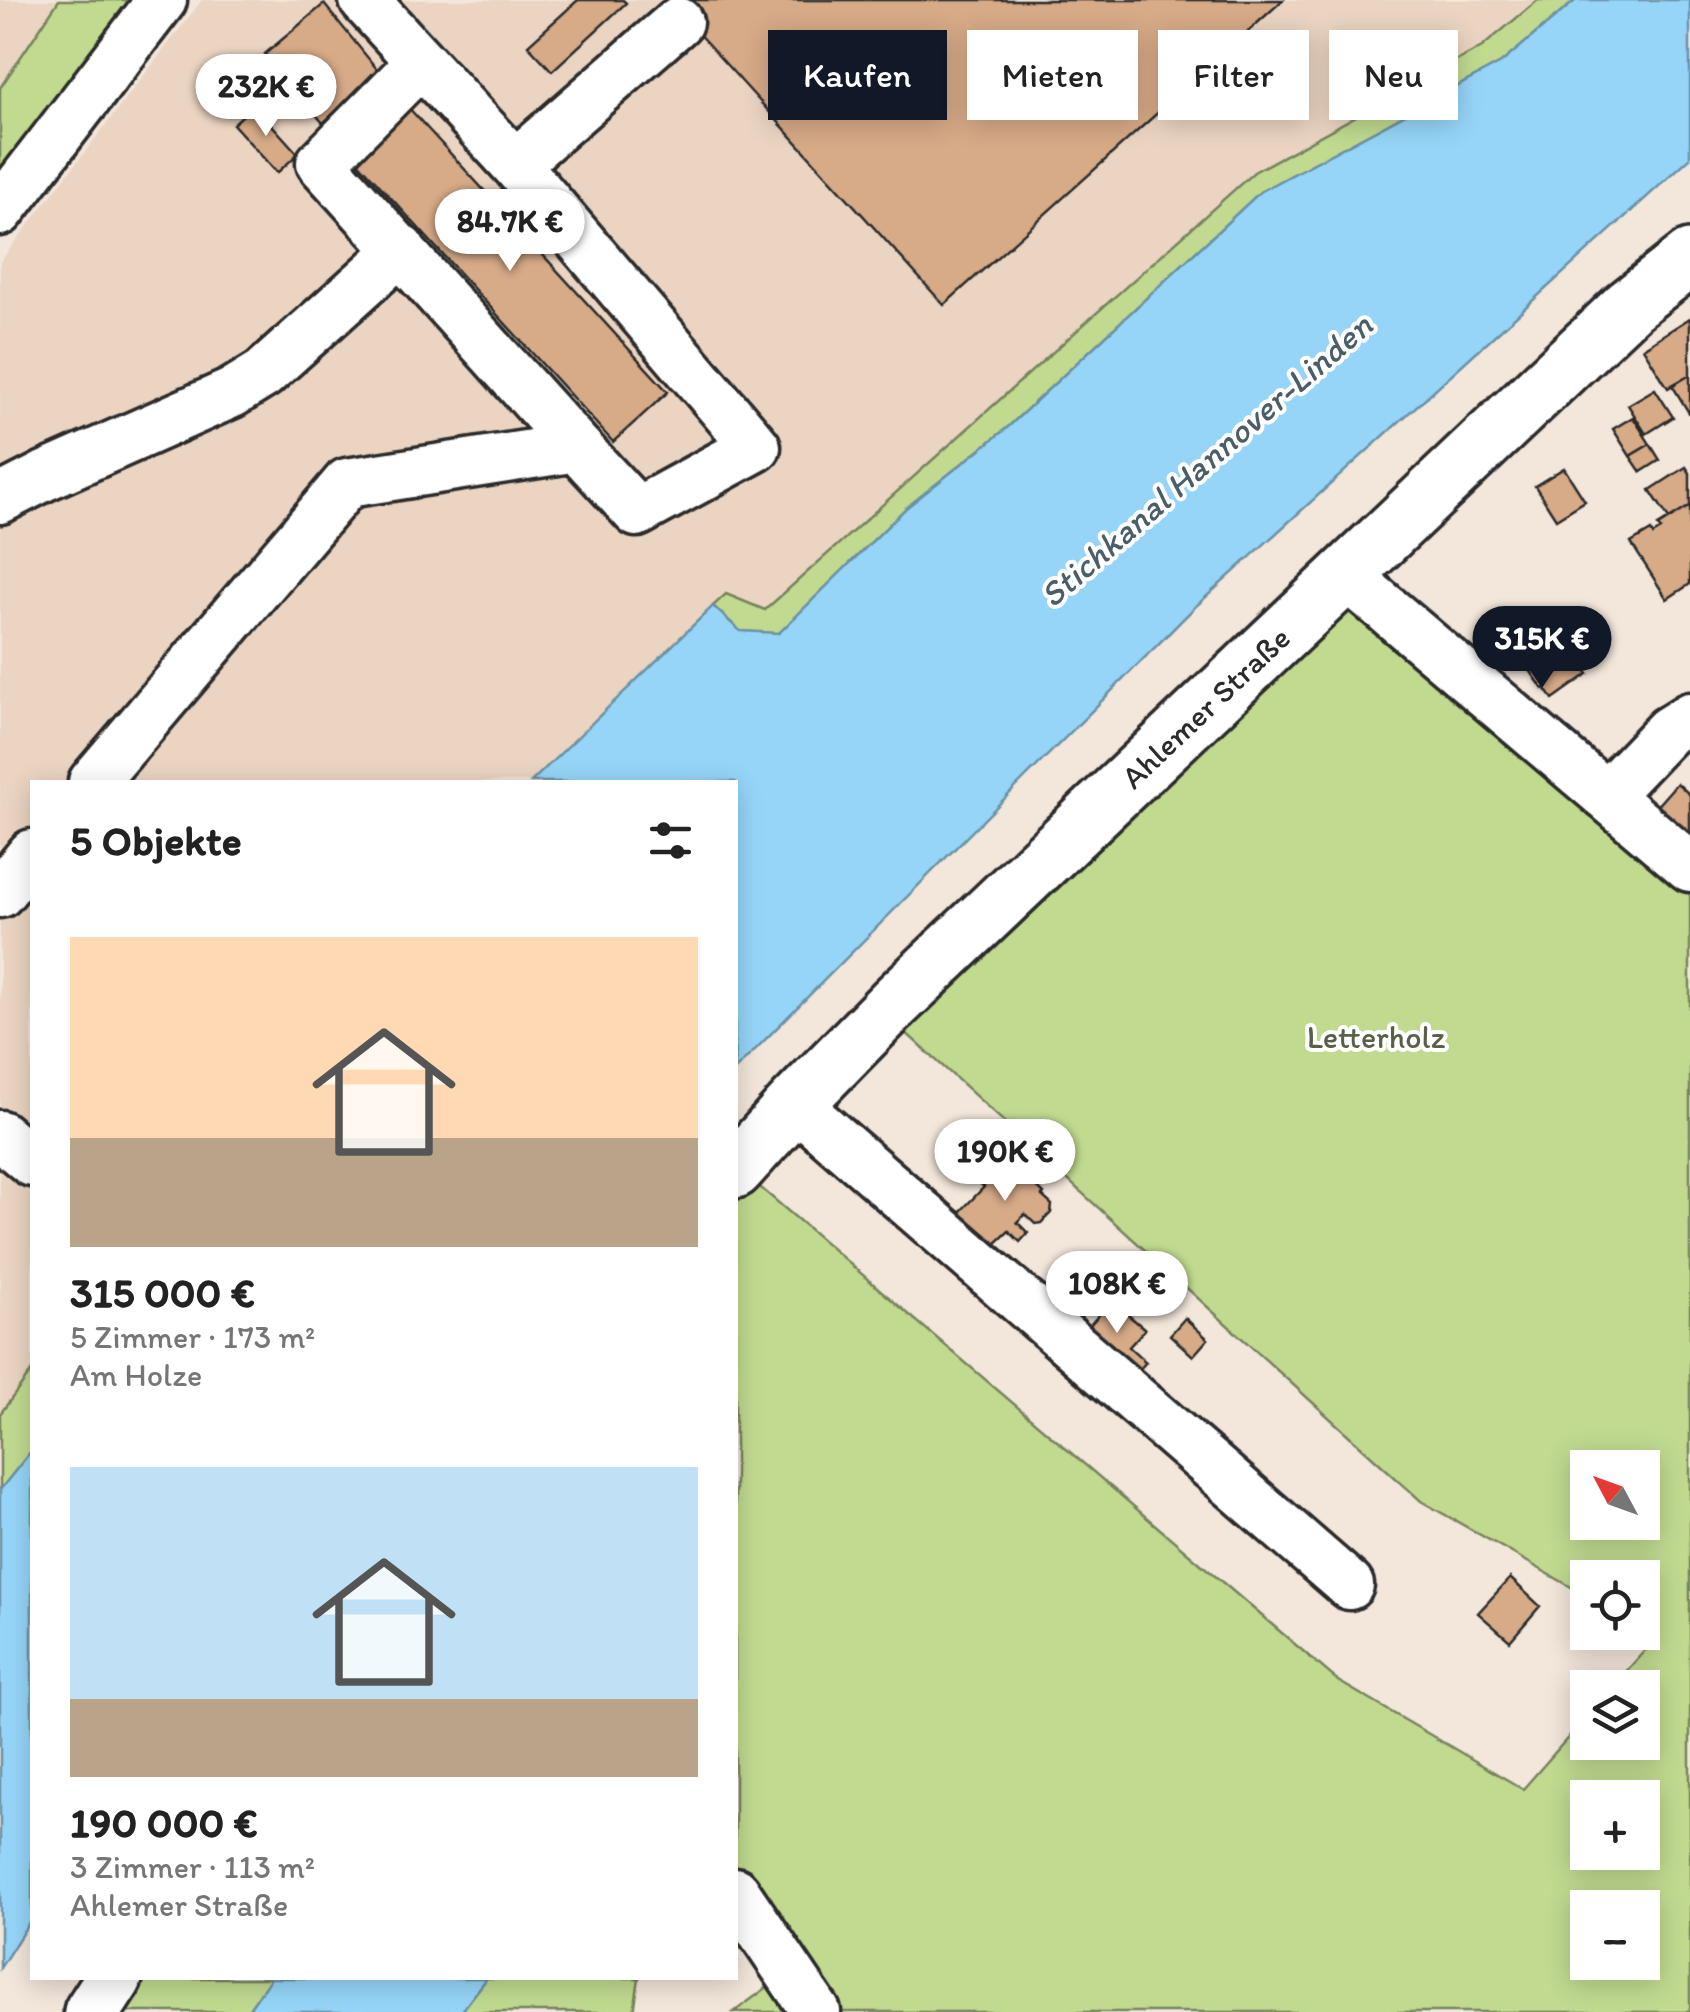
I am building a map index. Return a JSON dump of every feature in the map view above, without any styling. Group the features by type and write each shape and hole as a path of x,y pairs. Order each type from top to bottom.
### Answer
{"main road":[{"name":"Ahlemer Straße","path":"738,1167 896,1002 1630,306 1690,258"},
{"path":"92,2012 113,1980"}],"street":[{"path":"0,211 162,0"},
{"path":"364,0 515,164 756,446 638,512 321,163 421,62"},
{"path":"515,164 678,22"},
{"path":"0,499 232,393 263,374 401,250"},
{"path":"95,780 348,483 577,446"},
{"path":"1345,574 1690,866"},
{"path":"1606,796 1668,732 1690,718"},
{"path":"0,892 30,856"},
{"path":"795,1104 1349,1586"},
{"path":"0,1135 30,1160"},
{"path":"738,1896 816,2012"}],"shaded area":[{"path":"0,0 59,0 0,88"},
{"path":"202,0 1538,0 1482,47 1458,60 1458,30 1329,30 1329,120 1349,120 1250,174 764,610 726,594 533,780 30,780 30,1374 0,1414 0,262"}],"green space":[{"path":"59,0 129,0 0,169 0,88"},
{"path":"1538,0 1576,0 1501,63 1458,86 1458,60 1482,47"},
{"path":"1349,120 1395,120 1260,192 1007,428 906,508 779,634 740,631 713,606 726,594 765,610 1254,172"},
{"name":"Letterholz","path":"1354,607 1690,894 1690,2012 834,2012 738,1873 738,1201 754,1182 1338,1681 1523,1789 1570,1735 1570,1760 1660,1760 1660,1670 1627,1670 1645,1650 1660,1650 1660,1560 1570,1560 1570,1586 1421,1501 904,1031"},
{"path":"30,1374 30,1452 0,1490 0,1414"},
{"path":"144,1980 270,1980 247,2012 122,2012"},
{"path":"485,1980 639,1980 634,2012 461,2012"},
{"path":"773,1983 793,2012 734,2012"}],"water":[{"name":"Stichkanal Hannover-Linden","path":"1576,0 1690,0 1690,158 1195,607 738,1067 738,780 533,780 713,606 740,631 779,633 906,508 1007,428 1260,192 1395,120 1458,120 1458,86 1501,63"},
{"path":"30,1452 30,1921 0,1968 0,1490"},
{"path":"270,1980 485,1980 461,2012 247,2012"}],"building":[{"path":"578,0 626,3 552,71 528,45"},
{"path":"668,0 1283,0 1250,30 1158,30 1158,112 944,305 777,120 947,120 947,30 768,30 768,111"},
{"path":"324,4 381,74 323,123 265,54"},
{"path":"254,105 298,154 277,173 233,124"},
{"path":"407,106 668,392 613,442 353,156"},
{"path":"1690,318 1690,375 1668,388 1643,348"},
{"path":"1690,375 1690,412 1689,413 1672,385"},
{"path":"1655,389 1673,417 1646,434 1628,405"},
{"path":"1633,417 1650,444 1630,456 1613,429"},
{"path":"1650,444 1660,460 1641,472 1630,456"},
{"path":"1686,467 1690,473 1690,506 1669,519 1650,490"},
{"path":"1564,468 1585,501 1556,519 1535,486"},
{"path":"1690,506 1690,584 1667,599 1631,543 1651,531 1653,535 1661,530 1658,526"},
{"path":"1557,614 1588,659 1581,664 1588,674 1553,699 1513,646 1528,635 1526,632"},
{"path":"1677,783 1690,795 1690,840 1655,808"},
{"path":"1009,1160 1044,1194 1052,1205 1051,1213 1035,1224 1025,1214 1017,1222 1028,1233 1020,1242 1009,1231 993,1246 959,1213 984,1187 975,1178 990,1164 998,1172"},
{"path":"1111,1301 1145,1329 1129,1347 1146,1362 1136,1373 1082,1334"},
{"path":"1185,1318 1208,1339 1193,1356 1170,1335"},
{"path":"1510,1578 1540,1606 1510,1641 1478,1613"}]}
